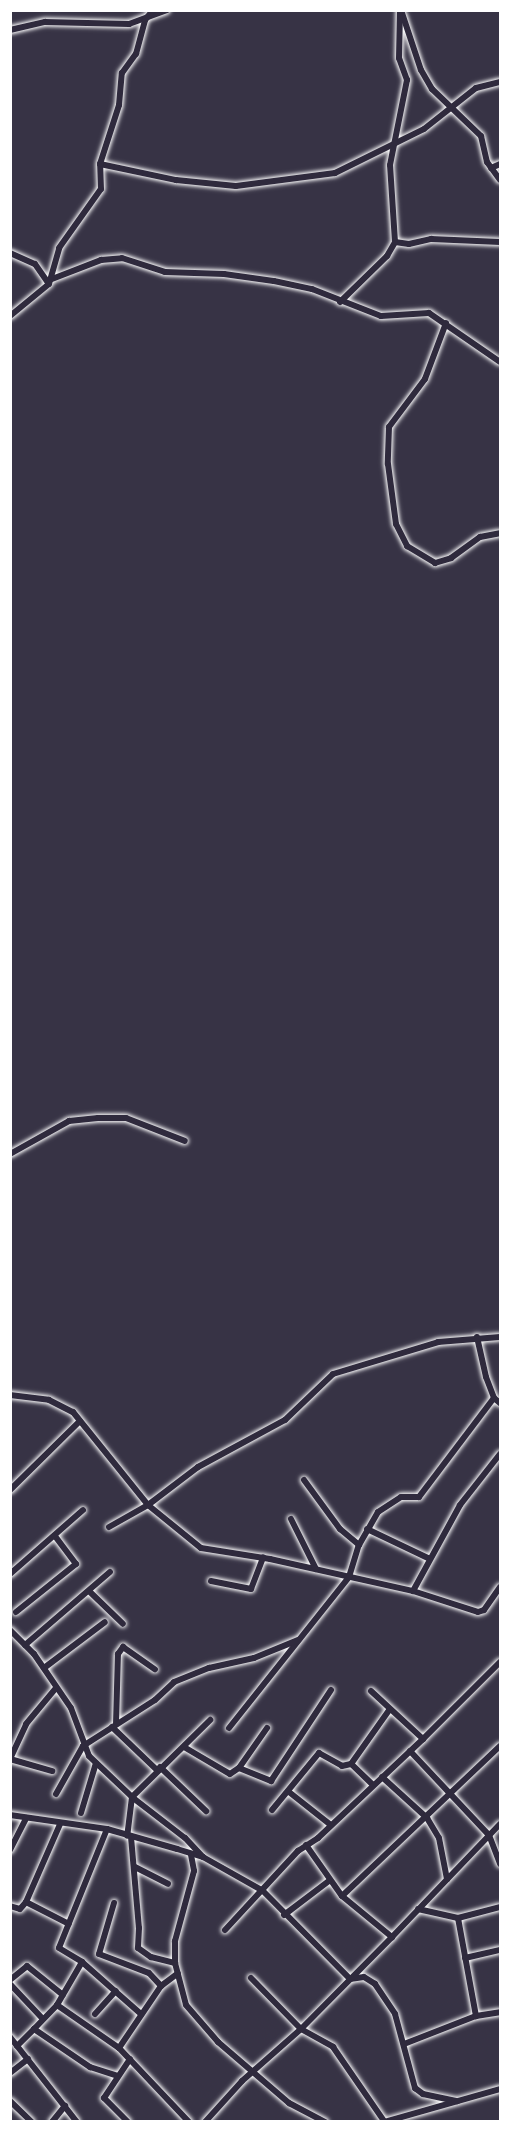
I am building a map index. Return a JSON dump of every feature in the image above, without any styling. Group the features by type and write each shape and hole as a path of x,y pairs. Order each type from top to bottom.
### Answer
{"street":[{"path":"50,281 59,248 100,189 100,164 119,105 122,73 136,54 145,20 153,10"},
{"path":"10,30 45,22 101,24 145,20 167,10"},
{"path":"401,10 421,70 432,89 481,136 491,168 501,180"},
{"path":"340,302 387,256 395,242 389,192 392,146 407,83 399,58 401,10"},
{"path":"100,164 176,180 236,186 335,173 424,129 451,105 481,86 501,82"},
{"path":"491,168 501,164"},
{"path":"395,242 409,244 431,239 501,242"},
{"path":"10,253 35,264 50,281"},
{"path":"10,316 50,281 101,260 122,258 165,273 224,274 312,289 340,302 389,318 429,313 501,362"},
{"path":"446,323 424,379 389,427 388,464 396,524 407,546 435,563 451,558 480,537 501,533"},
{"path":"10,1154 69,1121 98,1118 126,1118 185,1141"},
{"path":"109,1527 148,1505 198,1467 285,1420 333,1374 416,1347 477,1337 501,1337"},
{"path":"477,1337 494,1398 501,1403"},
{"path":"10,1395 63,1404 80,1421 148,1505 196,1546 263,1557 413,1591 478,1612 484,1610 501,1587"},
{"path":"229,1728 349,1577 359,1545 367,1529 392,1501 419,1497 494,1398"},
{"path":"10,1490 80,1421"},
{"path":"413,1591 428,1558 460,1505 501,1454"},
{"path":"304,1480 340,1529 359,1545"},
{"path":"10,1574 83,1510"},
{"path":"291,1519 316,1569"},
{"path":"367,1529 428,1558"},
{"path":"16,1612 76,1564 55,1536"},
{"path":"211,1581 251,1589 263,1557"},
{"path":"25,1645 110,1572"},
{"path":"89,1591 123,1624"},
{"path":"44,1668 105,1622"},
{"path":"10,1630 44,1668 71,1708 83,1746 96,1763 132,1797 185,1838 203,1857 263,1891 284,1915 350,1979"},
{"path":"56,1794 83,1746 155,1700 174,1682 209,1668 254,1658 298,1640"},
{"path":"114,1726 118,1653 123,1647 155,1669"},
{"path":"225,1930 306,1845 331,1825 423,1739 501,1662"},
{"path":"52,1771 10,1759 26,1724 56,1688"},
{"path":"239,1768 271,1781 331,1690"},
{"path":"372,1691 423,1739"},
{"path":"272,1810 319,1753 342,1766 351,1764 390,1709"},
{"path":"175,1963 151,1957 138,1948 135,1867 129,1837 132,1797 210,1720"},
{"path":"114,1726 206,1811"},
{"path":"184,1747 227,1774 239,1768 267,1728"},
{"path":"342,1896 501,1746"},
{"path":"410,1751 433,1771 450,1795 489,1835 501,1864"},
{"path":"81,1813 96,1763"},
{"path":"351,1764 373,1785"},
{"path":"382,1777 427,1818 439,1838 447,1879"},
{"path":"289,1792 331,1825"},
{"path":"10,1815 106,1829 203,1857"},
{"path":"10,1850 26,1818"},
{"path":"10,1906 20,1909 26,1902 60,1824"},
{"path":"205,2121 253,2072 301,2029 501,1824"},
{"path":"106,1829 59,1949 82,1962 141,2014"},
{"path":"306,1845 329,1881 342,1896 392,1937"},
{"path":"192,1855 195,1871 177,1926 175,1963 186,2005 218,2042 289,2103 325,2121"},
{"path":"135,1867 168,1884"},
{"path":"284,1915 329,1881"},
{"path":"26,1902 69,1924"},
{"path":"114,1903 99,1954 149,1973 161,1986"},
{"path":"418,1909 458,1918 501,1907"},
{"path":"458,1918 476,2016"},
{"path":"465,1958 501,1950"},
{"path":"17,2046 57,2005 82,1962"},
{"path":"43,2019 10,1982 27,1966 63,1995"},
{"path":"118,2048 161,1986 178,1972"},
{"path":"251,1977 301,2029 333,2047 384,2121 501,2090"},
{"path":"350,1979 364,1977 375,1984 395,2014 415,2088 423,2094 457,2101"},
{"path":"95,2014 116,1990"},
{"path":"57,2005 118,2048 189,2121"},
{"path":"404,2043 476,2016 501,2012"},
{"path":"34,2029 90,2067 118,2076"},
{"path":"10,2037 77,2121"},
{"path":"10,2073 28,2059"},
{"path":"128,2121 104,2098 130,2060"},
{"path":"10,2101 32,2121"},
{"path":"52,2121 65,2106"}]}
